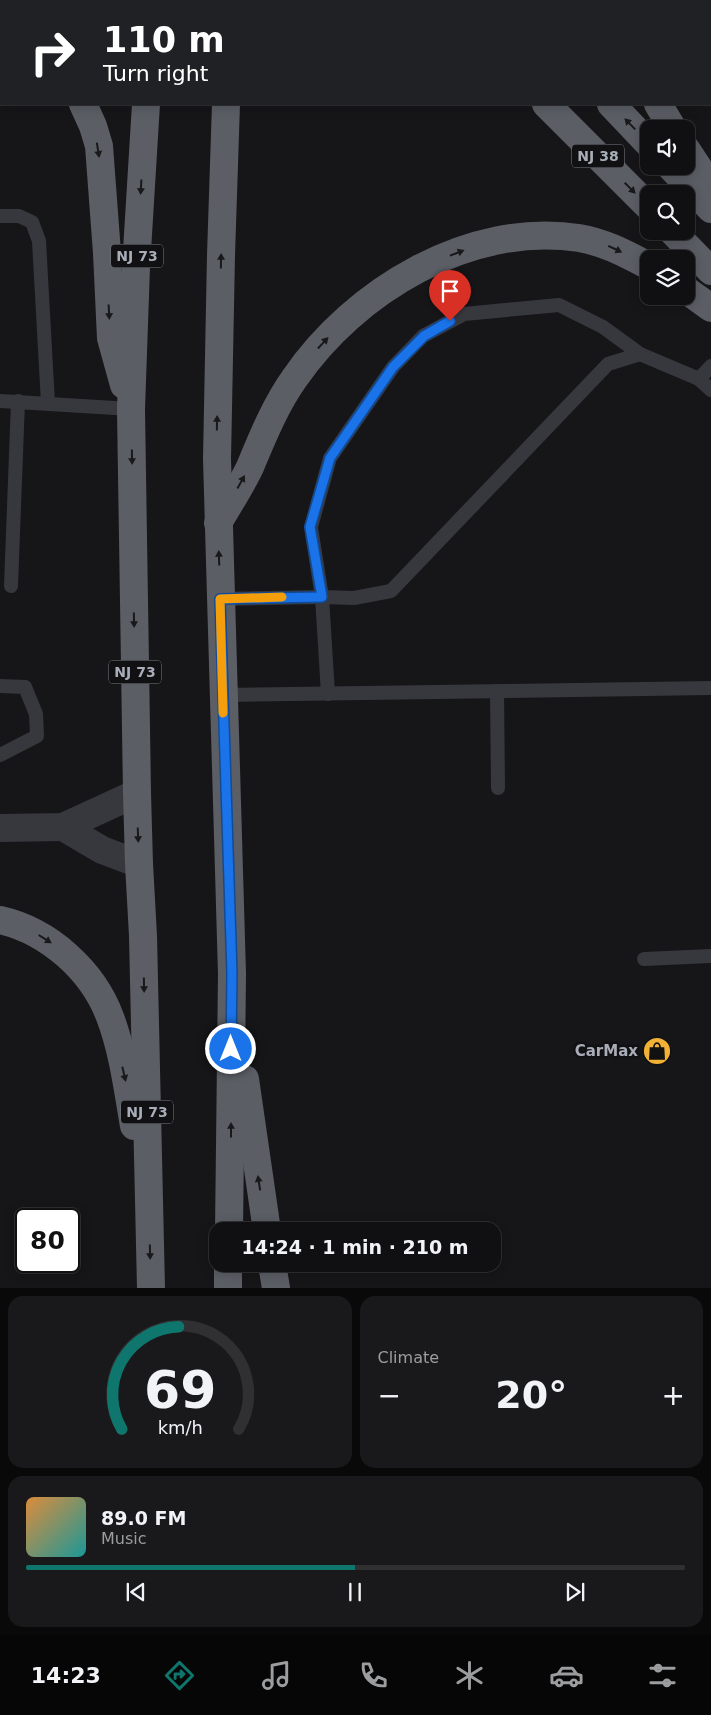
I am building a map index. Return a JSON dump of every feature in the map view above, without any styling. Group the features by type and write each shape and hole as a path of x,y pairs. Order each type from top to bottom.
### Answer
{"highway":[{"path":"83,105 93,126 98,146 106,235 111,338 131,409"},
{"name":"NJ 73","path":"146,105 136,266 131,409 137,794 143,936 150,1288"},
{"path":"226,105 218,356 218,524 232,974 229,1222"},
{"name":"NJ 38","path":"547,105 640,199"},
{"name":"NJ 38","path":"611,105 640,135"},
{"path":"659,105 668,120"},
{"path":"695,163 711,187"},
{"path":"679,175 711,209"},
{"path":"218,524 249,468 278,405 293,379 328,336 384,289 432,263 458,252 508,238 532,235 556,235 605,244 640,262"},
{"path":"681,240 711,271"},
{"path":"695,296 711,308"},
{"path":"0,920 34,932 55,945 72,959 100,997 110,1018 120,1054 150,1217"},
{"path":"232,974 266,1222"},
{"path":"228,1272 228,1288"},
{"path":"273,1272 276,1288"}],"street":[{"path":"0,828 63,827 137,794"},
{"path":"63,827 102,850 139,864"}],"lane":[{"path":"0,216 19,216 32,222 39,241 48,403"},
{"path":"328,694 322,597 310,527 330,458 393,367 424,336 464,314 559,305 603,327 640,354 699,379 711,390"},
{"path":"220,599 354,598 391,591 608,364 640,354"},
{"path":"699,379 711,366"},
{"path":"0,401 131,409"},
{"path":"12,586 18,401"},
{"path":"0,686 25,687 36,714 38,736 0,755"},
{"path":"223,695 711,688"},
{"path":"497,691 498,788"},
{"path":"644,960 711,956"}],"slow traffic":[{"path":"223,713 220,599 282,597"}],"place":[{"name":"CarMax","path":"657,1051"}],"route":[{"path":"231,1049 232,974 220,599 322,597 310,527 330,458 393,367 424,336 450,321"}]}
